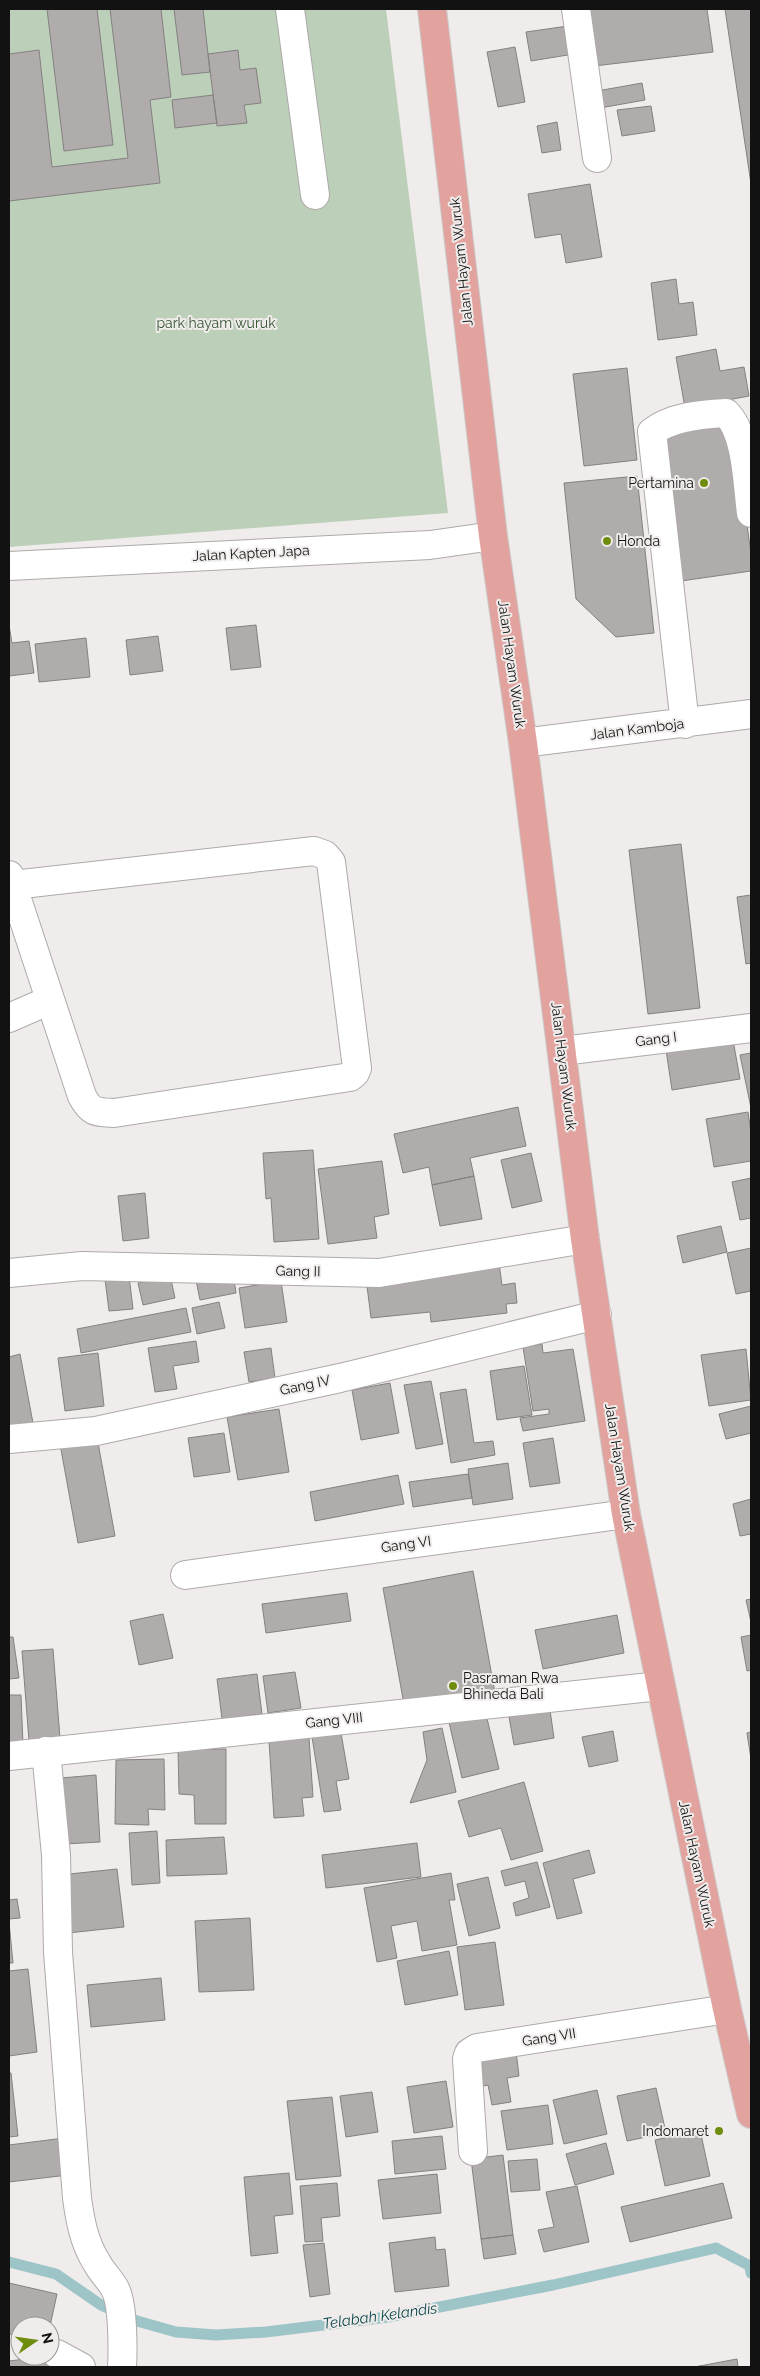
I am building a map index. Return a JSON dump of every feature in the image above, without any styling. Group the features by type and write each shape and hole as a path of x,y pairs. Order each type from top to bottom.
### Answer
{"main road":[{"name":"Jalan Hayam Wuruk","path":"432,9 492,536 523,743 585,1239 598,1314 626,1514 727,2009 751,2114"}],"street":[{"path":"290,9 315,195"},
{"path":"576,9 597,158"},
{"path":"685,724 652,432 659,426 682,419 726,413 734,420 742,444 751,514"},
{"name":"Jalan Kapten Japa","path":"9,566 430,545 492,536"},
{"name":"Jalan Kamboja","path":"523,743 685,724 751,714"},
{"path":"314,851 325,855 331,862 357,1068 355,1073 350,1078 114,1113 96,1112 88,1106 82,1096 50,1000 20,944 11,880 314,851"},
{"path":"9,1018 50,1000"},
{"name":"Gang I","path":"562,1051 751,1028"},
{"name":"Gang II","path":"9,1273 82,1266 379,1273 585,1239"},
{"name":"Gang IV","path":"9,1439 96,1431 340,1378 598,1314"},
{"name":"Gang VI","path":"185,1575 626,1514"},
{"name":"Gang VIII","path":"9,1756 660,1686"},
{"path":"46,1751 56,1855 58,1952 77,2198 82,2227 88,2246 96,2262 114,2287 120,2315 122,2367"},
{"name":"Gang VII","path":"473,2151 467,2059 469,2053 477,2048 727,2009"},
{"path":"60,2356 81,2367"}],"green space":[{"name":"park hayam wuruk","path":"9,9 386,9 448,513 9,547"}],"building":[{"path":"47,9 97,9 113,145 64,151"},
{"path":"110,9 161,9 171,97 150,100 160,183 9,201 9,54 39,50 52,167 128,158"},
{"path":"174,9 203,9 210,72 182,75"},
{"path":"587,9 707,9 713,52 594,66"},
{"path":"725,9 751,9 751,184"},
{"path":"575,25 580,53 531,61 526,32"},
{"path":"515,47 525,102 498,107 487,52"},
{"path":"238,50 240,70 256,68 261,103 244,105 247,123 217,126 208,54"},
{"path":"642,83 645,100 600,108 597,91"},
{"path":"213,95 217,123 175,128 172,100"},
{"path":"651,106 655,131 622,136 617,110"},
{"path":"557,122 561,150 542,153 537,126"},
{"path":"590,184 602,257 566,263 561,234 535,238 528,194"},
{"path":"676,279 679,304 693,302 697,335 658,340 651,283"},
{"path":"716,349 720,371 744,367 749,396 685,408 676,357"},
{"path":"627,368 637,460 584,466 573,374"},
{"path":"732,421 751,553 751,571 681,581 659,432"},
{"name":"Honda","path":"637,476 654,633 616,637 576,599 564,483"},
{"path":"9,625 12,643 29,641 34,673 9,676"},
{"path":"256,625 261,667 231,670 226,628"},
{"path":"158,636 163,671 130,675 126,640"},
{"path":"86,638 90,677 39,682 35,644"},
{"path":"681,844 700,1008 648,1014 629,850"},
{"path":"751,895 751,963 746,964 737,897"},
{"path":"733,1040 740,1079 672,1090 666,1050"},
{"path":"751,1053 751,1108 740,1055"},
{"path":"518,1107 526,1146 470,1158 474,1176 432,1185 429,1167 403,1173 394,1134"},
{"path":"748,1112 751,1132 751,1161 714,1167 706,1119"},
{"path":"313,1150 319,1239 274,1242 271,1198 266,1199 263,1153"},
{"path":"531,1153 542,1201 512,1208 501,1160"},
{"path":"382,1161 389,1214 374,1217 377,1238 328,1244 318,1169"},
{"path":"474,1176 482,1219 440,1226 432,1185"},
{"path":"751,1178 751,1218 740,1220 732,1182"},
{"path":"145,1193 149,1238 123,1241 118,1196"},
{"path":"721,1226 727,1252 683,1263 677,1236"},
{"path":"751,1248 751,1291 736,1294 727,1253"},
{"path":"499,1263 502,1285 515,1283 517,1303 506,1304 507,1313 431,1322 430,1312 371,1318 366,1278"},
{"path":"233,1273 236,1293 200,1300 196,1280"},
{"path":"170,1275 175,1298 143,1305 138,1283"},
{"path":"129,1276 133,1309 109,1311 105,1279"},
{"path":"281,1281 287,1322 245,1328 239,1288"},
{"path":"219,1302 225,1328 197,1334 192,1308"},
{"path":"186,1308 191,1332 81,1353 77,1329"},
{"path":"196,1341 199,1362 173,1366 177,1389 155,1392 148,1348"},
{"path":"542,1344 543,1353 573,1349 585,1421 523,1431 520,1418 549,1414 549,1409 533,1411 523,1347"},
{"path":"271,1348 275,1378 249,1382 244,1352"},
{"path":"746,1349 751,1400 709,1406 701,1355"},
{"path":"98,1353 104,1406 65,1411 58,1358"},
{"path":"20,1354 33,1423 9,1428 9,1357"},
{"path":"524,1366 532,1415 497,1420 490,1371"},
{"path":"431,1381 443,1444 416,1449 404,1385"},
{"path":"390,1383 399,1433 361,1440 352,1390"},
{"path":"466,1389 474,1443 493,1441 495,1455 451,1463 440,1393"},
{"path":"751,1406 751,1433 726,1439 719,1414"},
{"path":"279,1409 289,1472 238,1480 227,1417"},
{"path":"224,1433 230,1472 194,1477 188,1438"},
{"path":"97,1437 115,1536 78,1543 60,1444"},
{"path":"553,1438 560,1483 530,1487 523,1443"},
{"path":"508,1463 513,1499 473,1505 468,1469"},
{"path":"468,1474 472,1498 413,1507 409,1482"},
{"path":"398,1475 404,1504 315,1521 310,1492"},
{"path":"751,1499 751,1534 740,1536 733,1504"},
{"path":"473,1571 495,1693 405,1710 383,1588"},
{"path":"347,1593 351,1621 266,1633 262,1604"},
{"path":"751,1599 751,1622 746,1600"},
{"path":"163,1614 173,1658 139,1665 130,1621"},
{"path":"617,1615 624,1653 543,1669 535,1630"},
{"path":"751,1635 751,1670 747,1671 741,1637"},
{"path":"9,1637 13,1637 19,1678 9,1679"},
{"path":"53,1649 60,1738 29,1741 22,1651"},
{"path":"295,1672 301,1708 268,1713 263,1676"},
{"path":"257,1674 262,1714 222,1719 217,1679"},
{"path":"9,1695 21,1695 23,1744 9,1745"},
{"path":"485,1710 499,1769 462,1778 448,1718"},
{"path":"550,1710 554,1738 514,1745 509,1717"},
{"path":"442,1728 456,1792 410,1803 427,1760 423,1732"},
{"path":"613,1731 618,1761 589,1767 582,1737"},
{"path":"751,1732 751,1759 747,1733"},
{"path":"341,1733 349,1779 336,1781 341,1810 324,1812 312,1737"},
{"path":"309,1738 313,1797 302,1798 304,1816 274,1818 269,1741"},
{"path":"178,1749 226,1749 226,1824 195,1824 194,1795 179,1794"},
{"path":"164,1759 165,1810 148,1809 149,1825 115,1824 116,1760"},
{"path":"96,1775 100,1842 65,1844 61,1778"},
{"path":"524,1782 543,1851 511,1860 501,1828 469,1837 458,1801"},
{"path":"157,1831 160,1883 132,1885 129,1833"},
{"path":"224,1837 227,1874 167,1876 166,1840"},
{"path":"417,1843 421,1877 326,1888 322,1855"},
{"path":"589,1850 595,1873 573,1879 582,1913 557,1919 543,1863"},
{"path":"537,1862 550,1907 516,1916 513,1903 529,1898 525,1881 505,1886 501,1871"},
{"path":"117,1869 124,1927 68,1933 60,1875"},
{"path":"451,1873 455,1900 449,1900 457,1945 422,1951 417,1921 391,1926 397,1958 377,1962 364,1888"},
{"path":"488,1877 500,1928 469,1936 457,1884"},
{"path":"17,1899 20,1918 9,1919 9,1900"},
{"path":"250,1918 254,1990 199,1992 195,1921"},
{"path":"9,1922 13,1963 9,1963"},
{"path":"495,1942 504,2005 465,2010 457,1947"},
{"path":"449,1951 458,1995 405,2005 397,1961"},
{"path":"28,1969 37,2052 9,2056 9,1971"},
{"path":"161,1978 165,2020 91,2027 87,1985"},
{"path":"516,2051 519,2076 507,2078 511,2102 492,2105 488,2085 474,2088 469,2059"},
{"path":"9,2073 11,2073 18,2136 9,2137"},
{"path":"446,2081 453,2127 414,2133 407,2087"},
{"path":"656,2088 666,2133 627,2141 617,2096"},
{"path":"597,2090 607,2134 564,2144 553,2100"},
{"path":"372,2092 378,2132 346,2137 340,2096"},
{"path":"332,2097 341,2176 296,2180 287,2101"},
{"path":"548,2105 553,2144 507,2150 501,2111"},
{"path":"700,2130 710,2176 665,2186 655,2140"},
{"path":"442,2136 446,2169 395,2174 392,2141"},
{"path":"64,2138 68,2175 9,2182 9,2145"},
{"path":"606,2143 614,2174 575,2185 566,2154"},
{"path":"503,2155 513,2235 481,2239 471,2159"},
{"path":"537,2159 540,2190 511,2192 508,2161"},
{"path":"289,2173 293,2214 274,2216 278,2253 251,2256 244,2177"},
{"path":"437,2174 441,2213 383,2219 378,2180"},
{"path":"337,2183 340,2216 321,2218 323,2241 305,2242 300,2186"},
{"path":"723,2183 732,2218 630,2242 621,2207"},
{"path":"577,2186 589,2242 544,2252 538,2230 554,2227 546,2192"},
{"path":"513,2235 516,2254 484,2259 481,2239"},
{"path":"435,2237 436,2250 445,2249 449,2286 395,2292 389,2243"},
{"path":"324,2243 330,2294 310,2297 303,2245"},
{"path":"9,2283 57,2294 52,2316 10,2316 9,2334"},
{"path":"737,2359 738,2367 694,2367"},
{"path":"9,2361 10,2366 53,2367 9,2367"}],"waterway":[{"name":"Telabah Kelandis","path":"9,2262 56,2274 101,2305 137,2321 176,2332 216,2335 266,2332 388,2317 553,2285 716,2248 750,2266 751,2273"}],"place":[{"name":"Pertamina","path":"704,483"},
{"name":"Honda","path":"607,541"},
{"name":"Pasraman Rwa Bhineda Bali","path":"453,1686"},
{"name":"Indomaret","path":"719,2131"}]}
